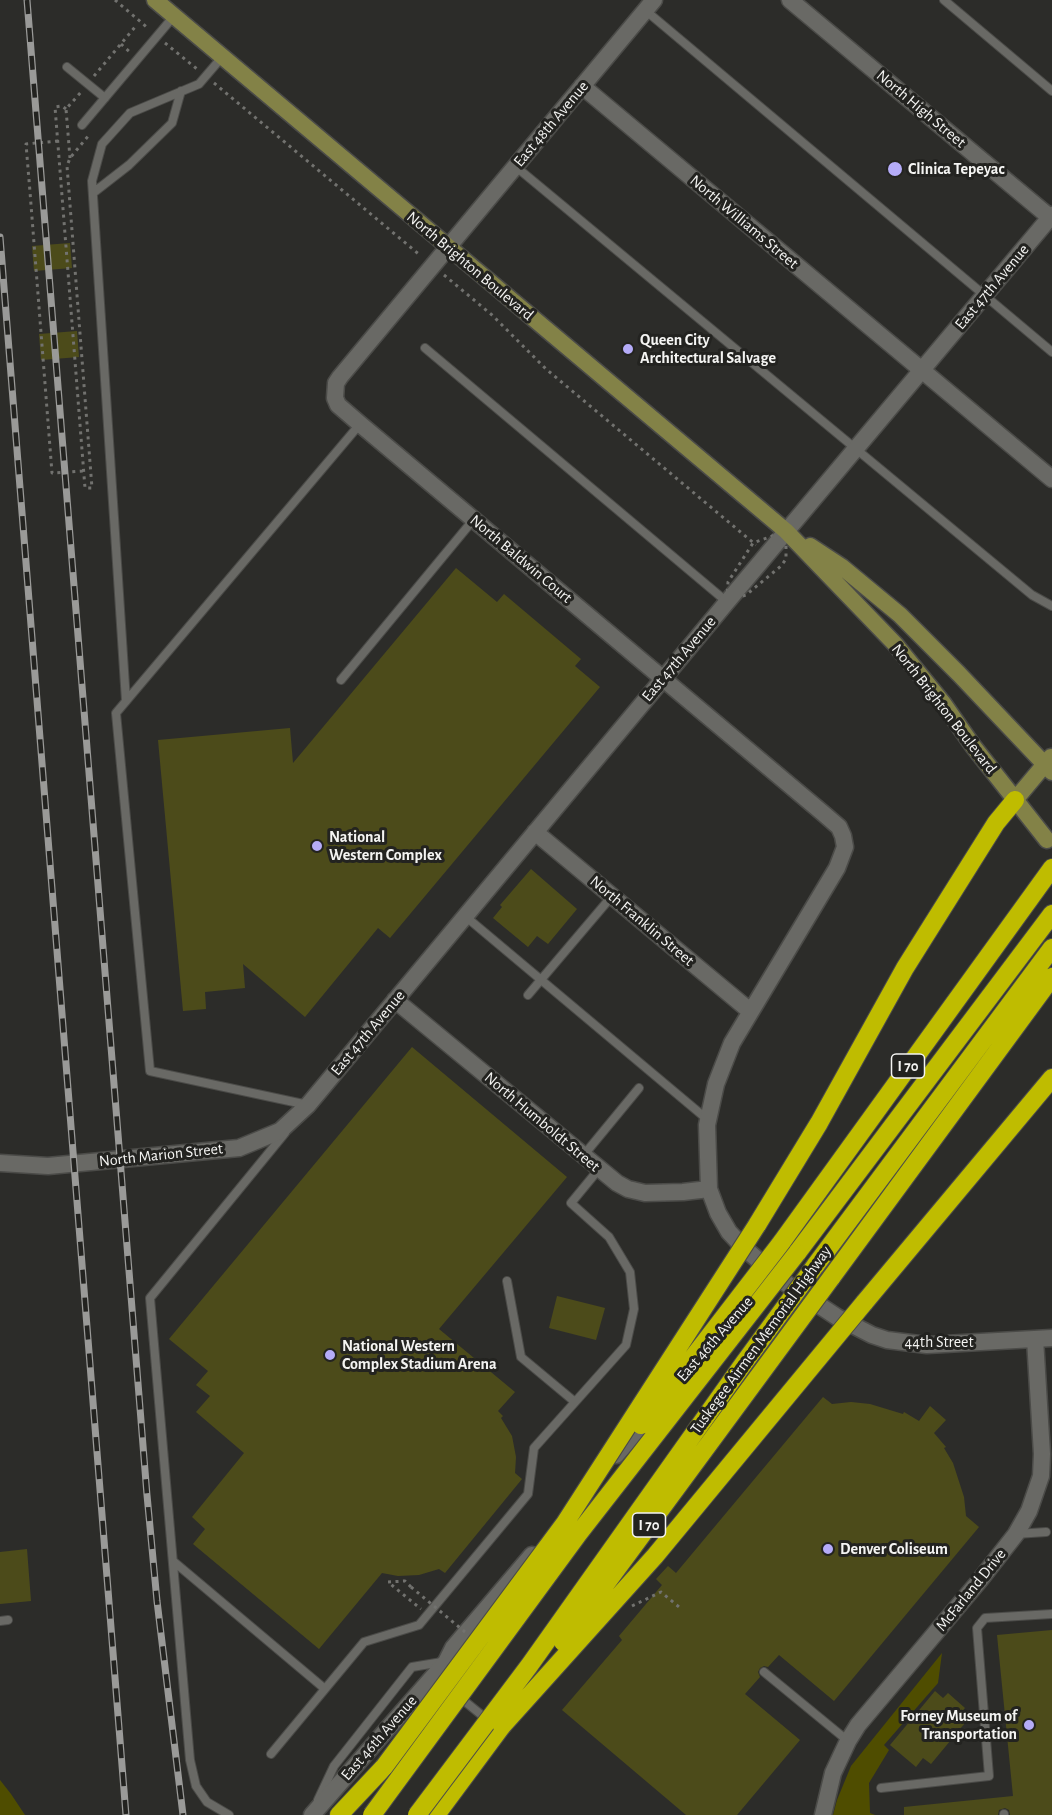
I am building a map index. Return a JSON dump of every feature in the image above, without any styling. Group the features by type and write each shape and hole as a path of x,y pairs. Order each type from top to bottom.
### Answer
{"highway":[{"path":"565,1524 757,1225 819,1123 904,968 996,823 1015,800"},
{"name":"I 70","path":"352,1815 384,1767 565,1524 781,1242 1052,868"},
{"path":"372,1815 579,1533 797,1253 1052,914"},
{"path":"417,1815 529,1666 815,1266 1052,948"},
{"name":"Tuskegee Airmen Memorial Highway","path":"502,1726 1052,977"},
{"path":"502,1726 655,1556 1052,1078"},
{"name":"I 70","path":"436,1815 502,1726"},
{"path":"339,1815 384,1767"}],"main road":[{"name":"North Brighton Boulevard","path":"155,0 786,531 895,644 1047,840"},
{"name":"North Brighton Boulevard","path":"786,531 836,562 900,615 1050,764"},
{"path":"1015,800 1050,764"}],"street":[{"name":"North High Street","path":"790,0 1051,217"},
{"name":"East 48th Avenue","path":"448,247 650,5"},
{"name":"North Williams Street","path":"582,86 922,371"},
{"name":"East 47th Avenue","path":"308,1105 1051,217"},
{"name":"North Baldwin Court","path":"448,247 336,383 335,398 338,405 360,424 839,827 846,840 837,868 750,1011"},
{"path":"922,371 1052,479"},
{"name":"North Franklin Street","path":"535,832 750,1011"},
{"name":"North Humboldt Street","path":"395,1000 617,1183 638,1192 683,1192 709,1189"},
{"path":"709,1189 706,1148 708,1120 716,1084 732,1043 750,1011"},
{"name":"North Marion Street","path":"0,1163 48,1166 239,1148 280,1131 308,1105"},
{"name":"44th Street","path":"709,1189 718,1213 729,1232 743,1247 778,1278 837,1317 872,1335 887,1340 927,1345 1052,1338"},
{"name":"East 46th Avenue","path":"311,1815 446,1662 453,1648 753,1294 778,1278"},
{"name":"McFarland Drive","path":"823,1815 833,1773 858,1725 980,1580 1016,1534 1033,1502 1041,1476 1042,1435 1035,1338"},
{"path":"1041,1476 1052,1436"}],"lane":[{"path":"944,0 1052,91"},
{"path":"650,5 984,296 1052,352"},
{"path":"82,125 174,16"},
{"path":"126,701 92,181 102,144 130,113 199,84 222,57"},
{"path":"67,67 105,98"},
{"path":"93,194 129,165 172,123 181,91"},
{"path":"515,166 1032,595 1052,606"},
{"path":"425,348 727,602"},
{"path":"229,1815 207,1802 196,1786 191,1768 150,1298 308,1105 150,1071 116,713 360,424"},
{"path":"341,680 474,519"},
{"path":"528,995 612,896"},
{"path":"465,916 708,1120"},
{"path":"583,1156 639,1088"},
{"path":"271,1754 364,1642 419,1625 428,1615 528,1494 534,1448 626,1345 634,1310 630,1272 609,1237 571,1203 599,1169"},
{"path":"507,1281 520,1357 575,1402"},
{"path":"1016,1534 1046,1532"},
{"path":"173,1561 325,1689"},
{"path":"881,1788 988,1776 977,1628 985,1618 1052,1614"},
{"path":"311,1815 334,1766 412,1667 446,1662"},
{"path":"764,1672 848,1741"},
{"path":"434,1676 484,1717"}],"path":[{"path":"115,0 134,16"},
{"path":"121,44 135,27"},
{"path":"163,41 187,61"},
{"path":"226,93 421,256"},
{"path":"62,106 66,109 70,158 67,166 69,197 92,488 85,488 55,107 62,106"},
{"path":"58,141 26,144 52,473 84,471"},
{"path":"63,197 69,197"},
{"path":"444,275 492,315 546,369 753,543 747,552"},
{"path":"79,409 86,408"},
{"path":"773,574 781,566"},
{"path":"411,1587 405,1581 388,1582 428,1615"}],"shaded area":[{"path":"942,1653 938,1683 884,1745 889,1750 869,1783 870,1813 875,1815 833,1815 851,1766"},
{"path":"0,1780 11,1794 25,1815 0,1815"}],"building":[{"path":"70,243 72,268 34,271 32,246"},
{"path":"77,331 79,357 41,360 39,334"},
{"name":"National Western Complex","path":"456,568 497,602 504,594 581,659 575,666 600,687 390,938 378,928 305,1017 243,964 245,988 205,992 206,1009 183,1011 158,740 290,728 293,763"},
{"path":"531,869 577,909 548,944 537,936 528,947 493,918 502,907 500,905"},
{"name":"National Western Complex Stadium Arena","path":"412,1047 567,1177 439,1329 515,1392 498,1411 503,1416 501,1418 512,1436 516,1457 515,1473 522,1479 445,1573 439,1569 419,1575 398,1576 382,1573 319,1649 193,1544 205,1529 192,1517 244,1453 196,1412 210,1396 196,1385 208,1371 169,1339"},
{"path":"557,1296 605,1308 596,1340 549,1328"},
{"name":"Denver Coliseum","path":"823,1397 832,1404 851,1402 870,1404 903,1414 904,1412 919,1421 930,1406 946,1420 934,1433 946,1447 944,1448 953,1463 964,1497 966,1516 979,1527 834,1701 779,1655 768,1667 760,1668 758,1672 760,1677 745,1694 800,1740 737,1815 686,1815 562,1710 622,1640 619,1636 662,1585 656,1579 668,1566 676,1573"},
{"path":"27,1549 31,1601 0,1604 0,1552"},
{"name":"Forney Museum of Transportation","path":"1052,1630 1052,1815 1010,1815 1009,1810 1005,1808 999,1810 998,1815 904,1815 904,1807 1013,1796 997,1635"},
{"path":"935,1691 943,1698 948,1693 965,1708 957,1717 965,1723 931,1764 923,1758 916,1767 890,1745"}],"railway":[{"path":"27,0 147,1495 157,1601 183,1815"},
{"path":"0,237 126,1815"}],"place":[{"name":"Clinica Tepeyac","path":"895,169"},
{"name":"Queen City Architectural Salvage","path":"628,349"},
{"name":"National Western Complex","path":"317,846"},
{"name":"National Western Complex Stadium Arena","path":"330,1355"},
{"name":"Denver Coliseum","path":"828,1549"},
{"name":"Forney Museum of Transportation","path":"1029,1725"}]}
